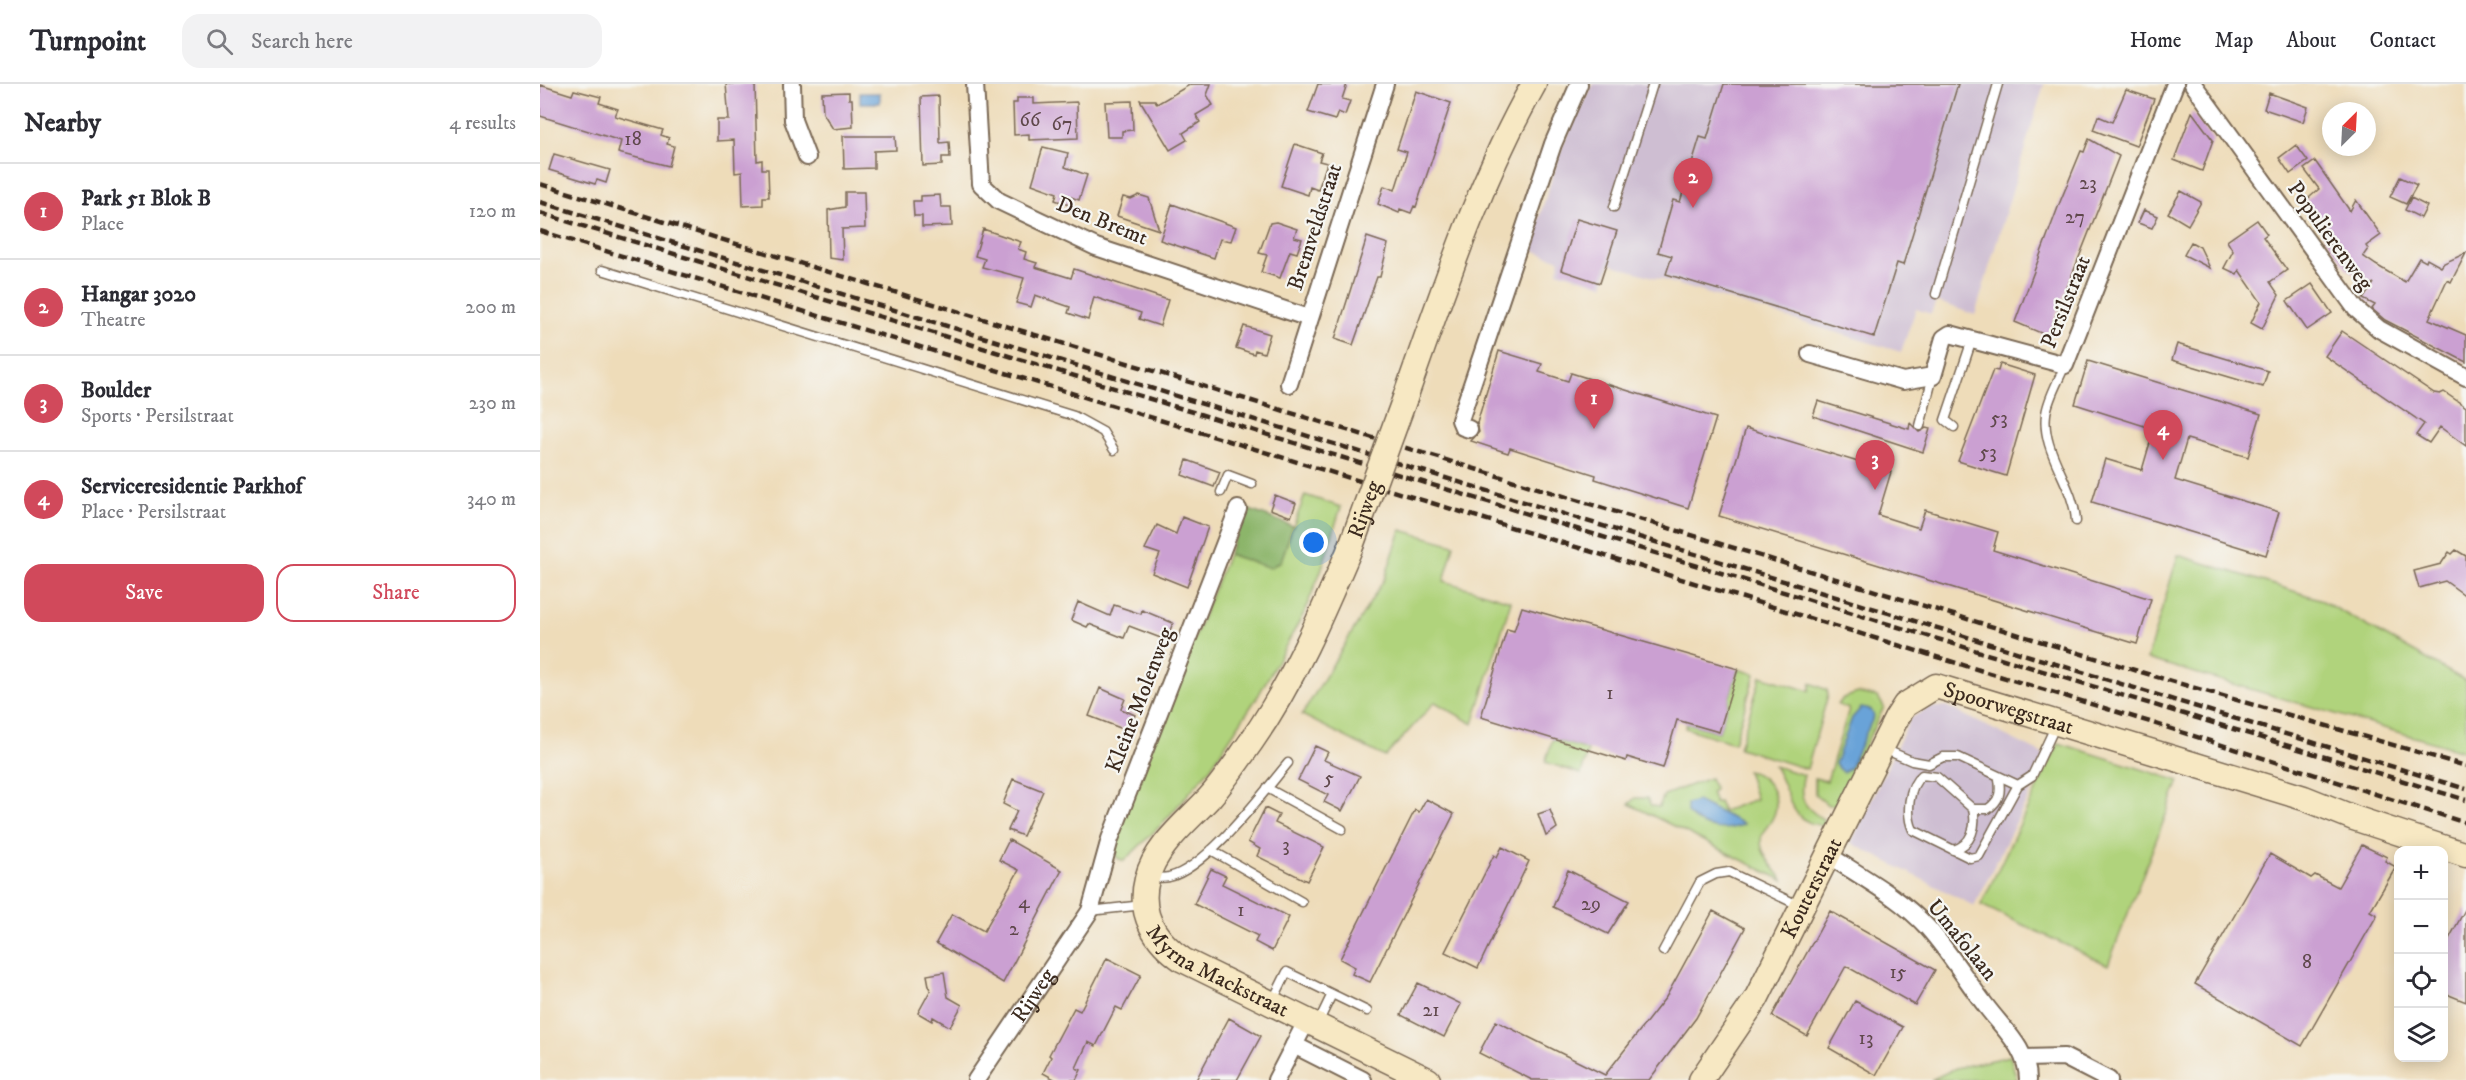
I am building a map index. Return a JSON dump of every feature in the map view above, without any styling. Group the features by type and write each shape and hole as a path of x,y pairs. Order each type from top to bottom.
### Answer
{"street":[{"path":"792,84 793,120 807,157"},
{"name":"Den Bremt","path":"975,84 981,184 999,201 1096,247 1309,318"},
{"name":"Bremveldstraat","path":"1289,384 1385,84"},
{"name":"Rijweg","path":"1144,905 1147,879 1156,858 1212,795 1252,740 1306,647 1351,546 1474,204 1503,138 1534,84"},
{"path":"1469,429 1463,427 1460,420 1553,144 1579,84"},
{"name":"Persilstraat","path":"1933,376 1944,338 1950,334 2065,365 2175,84"},
{"name":"Populierenweg","path":"2193,84 2356,309 2379,329 2466,376"},
{"path":"1810,354 1902,381 1933,376"},
{"name":"Kleine Molenweg","path":"1090,911 1110,839 1239,509"},
{"name":"Spoorwegstraat","path":"1917,696 1936,686 1950,688 2301,809 2350,829 2407,846"},
{"name":"Kouterstraat","path":"1701,1080 1756,999 1881,747 1905,705 1917,696"},
{"name":"Spoorwegstraat","path":"2052,725 2293,795 2466,855"},
{"name":"Umafolaan","path":"1828,855 1909,909 1927,927 1958,963 2025,1058 2028,1080"},
{"path":"2448,859 2466,865"},
{"name":"Myrna Mackstraat","path":"1144,905 1155,935 1171,952 1428,1080"},
{"name":"Rijweg","path":"976,1080 1090,911"},
{"name":"Myrna Mackstraat","path":"1276,1080 1294,1046 1312,1023"},
{"path":"1294,1046 1363,1080"},
{"path":"2025,1058 2064,1057 2109,1080"}],"lane":[{"path":"1614,207 1653,84"},
{"path":"1936,294 1998,84"},
{"path":"602,270 1074,416 1103,432 1114,450"},
{"path":"1954,427 1946,420 1972,340"},
{"path":"2065,365 2046,411 2046,432 2076,507 2076,521"},
{"path":"1920,426 1933,376"},
{"path":"1221,492 1228,475 1252,484"},
{"path":"1999,778 2001,792 1998,801 1988,809 1973,808 1937,777 1928,774 1916,779 1909,812 1909,822 1913,830 1970,858 1978,856 2018,785 2032,776 2052,725"},
{"path":"1881,747 1912,761 1929,764 1943,758 1958,757 2018,785"},
{"path":"1147,879 1169,877 1190,866 1211,850 1288,763"},
{"path":"1267,788 1342,829"},
{"path":"1952,850 1962,848 1968,841 1976,822 1973,808"},
{"path":"1211,850 1302,902"},
{"path":"1663,951 1700,882 1716,874 1729,872 1802,907"},
{"path":"1090,911 1144,905"},
{"path":"1272,1002 1287,972 1367,1011"},
{"path":"1312,1023 1332,994"}],"shaded area":[{"path":"1593,84 2044,84 1975,315 1936,301 1931,314 1916,309 1901,352 1610,264 1603,285 1557,271 1560,260 1529,249 1563,144"},
{"path":"1946,706 2049,757 1974,906 1851,843 1910,719 1928,708"}],"green space":[{"path":"1305,495 1341,507 1321,571 1304,613 1258,696 1209,770 1162,824 1124,861 1117,858 1113,842 1228,554 1281,560"},
{"path":"1247,509 1293,526 1281,561 1270,568 1228,554"},
{"path":"1401,530 1454,545 1444,581 1511,601 1473,724 1435,702 1385,757 1302,715 1385,578"},
{"path":"2178,555 2319,599 2466,681 2466,752 2147,659"},
{"path":"1738,669 1755,674 1734,743 1685,728 1687,723 1719,732"},
{"path":"1761,676 1809,691 1811,683 1827,690 1828,695 1807,769 1739,748"},
{"path":"1858,693 1878,697 1884,707 1836,805 1828,805 1815,794 1815,778 1827,781 1849,709 1838,705 1843,698"},
{"path":"1553,739 1588,750 1581,774 1545,762"},
{"path":"2059,743 2179,781 2108,965 1981,905"},
{"path":"1774,766 1804,775 1802,797 1804,802 1824,820 1825,826 1812,824 1796,813"},
{"path":"1747,771 1755,773 1768,783 1775,797 1775,813 1763,832 1761,841 1766,857 1784,881 1629,804 1635,798 1647,798 1651,806 1659,807 1664,795 1710,778 1715,790 1711,792 1715,803 1719,802 1723,811 1756,799"},
{"path":"2010,1056 2017,1080 1931,1080 1956,1068"}],"water":[{"path":"860,93 880,93 880,103 860,103"},
{"path":"1861,708 1871,710 1874,716 1850,768 1843,772 1835,764 1852,718"},
{"path":"1697,801 1744,824 1721,829 1699,823 1687,813 1687,804"}],"building":[{"path":"726,84 755,84 757,161 762,160 762,169 768,169 769,197 763,197 763,205 743,206 742,172 735,173 734,140 717,141 717,120 729,120"},
{"path":"1191,84 1211,84 1207,95 1213,105 1196,115 1200,122 1183,133 1187,140 1170,150 1140,100 1155,100 1157,104"},
{"path":"1318,84 1347,84 1342,99 1350,101 1345,115 1338,112 1335,120 1308,112"},
{"path":"1724,84 1958,84 1903,265 1897,263 1874,337 1666,274 1672,256 1658,252 1673,200 1680,202 1700,137 1707,139"},
{"path":"540,85 572,95 574,90 601,97 599,103 618,109 615,116 663,130 661,135 669,138 667,144 674,146 669,166 618,153 621,141 540,116"},
{"path":"2126,90 2154,99 2136,146 2093,130 2098,116 2112,122"},
{"path":"1416,91 1451,103 1416,207 1414,206 1411,213 1400,209 1399,213 1378,204 1384,186 1395,190 1407,152 1397,149"},
{"path":"849,92 849,99 852,99 853,127 833,129 823,113 822,93"},
{"path":"2269,93 2308,107 2303,122 2264,109"},
{"path":"939,96 940,143 949,142 950,157 942,157 942,165 923,166 921,97"},
{"path":"1017,98 1034,98 1034,104 1077,102 1078,138 1029,140 1029,134 1014,135 1013,103 1017,103"},
{"path":"1132,101 1133,130 1122,131 1122,137 1107,137 1105,102"},
{"path":"2192,112 2213,140 2202,171 2174,160"},
{"path":"843,136 895,136 896,150 874,151 874,168 844,169"},
{"path":"2089,139 2119,156 2048,336 2015,322 2060,202 2081,151 2084,152"},
{"path":"1295,144 1322,153 1319,161 1327,163 1318,190 1310,187 1308,195 1281,186"},
{"path":"2296,145 2308,161 2290,174 2279,158"},
{"path":"1043,147 1068,153 1065,167 1087,175 1079,200 1071,197 1069,205 1055,200 1057,193 1032,184"},
{"path":"554,154 610,170 606,183 597,180 595,184 549,170"},
{"path":"2315,161 2350,211 2356,200 2381,235 2366,246 2368,249 2363,256 2376,265 2405,282 2419,258 2426,262 2427,259 2441,267 2444,263 2466,253 2451,282 2447,280 2429,319 2466,335 2466,362 2385,320 2372,309 2375,305 2363,299 2374,283 2366,288 2357,275 2347,269 2302,204 2319,189 2304,169"},
{"path":"2400,177 2417,185 2406,204 2390,197"},
{"path":"2181,191 2201,202 2188,225 2168,213"},
{"path":"845,192 864,192 865,228 842,229 843,260 829,258 828,210 845,207"},
{"path":"940,195 941,207 951,207 952,226 922,227 922,216 914,216 913,201 921,201 921,196"},
{"path":"1139,195 1149,198 1159,230 1117,216 1123,197 1131,199"},
{"path":"2411,198 2427,206 2421,218 2405,210"},
{"path":"1172,204 1236,227 1231,241 1220,239 1214,258 1160,240"},
{"path":"2144,210 2158,216 2152,228 2138,223"},
{"path":"1577,219 1617,231 1600,283 1561,270"},
{"path":"2257,220 2267,234 2263,237 2287,270 2270,282 2279,295 2262,329 2251,323 2261,302 2239,270 2237,274 2224,268 2233,251 2227,241"},
{"path":"1276,222 1297,229 1294,237 1302,239 1297,253 1290,251 1280,278 1261,272 1267,255 1259,253 1270,223"},
{"path":"983,229 1021,242 1018,249 1026,252 1024,259 1037,263 1035,267 1071,278 1074,269 1168,300 1160,326 1139,319 1141,313 1094,297 1088,320 1068,313 1070,307 1035,295 1031,307 1016,303 1024,278 982,267 985,259 975,256"},
{"path":"1367,237 1388,244 1380,277 1377,277 1353,345 1335,339"},
{"path":"2191,242 2200,247 2210,268 2184,255"},
{"path":"2312,284 2332,313 2307,330 2287,301"},
{"path":"1244,326 1270,334 1264,353 1255,350 1254,354 1236,348"},
{"path":"2342,331 2434,393 2444,392 2466,407 2466,446 2440,427 2429,443 2416,435 2424,424 2325,356"},
{"path":"2177,344 2268,371 2263,387 2172,360"},
{"path":"1499,351 1542,364 1539,372 1568,381 1571,373 1716,418 1688,508 1595,479 1596,475 1510,448 1508,453 1471,441 1479,432 1477,423"},
{"path":"2088,361 2261,414 2248,457 2187,439 2175,480 2279,512 2266,555 2092,502 2105,459 2142,470 2154,429 2075,404"},
{"path":"2000,364 2035,375 2006,476 1958,461 1993,370 1998,371"},
{"path":"1818,401 1909,429 1910,423 1919,432 1926,428 1930,429 1923,452 1813,416"},
{"path":"1746,428 1891,472 1878,515 1919,528 1925,510 1998,532 1993,550 2151,599 2137,644 1719,516"},
{"path":"1187,460 1220,472 1214,487 1182,475"},
{"path":"1275,495 1296,503 1291,517 1270,509"},
{"path":"1182,517 1208,527 1187,587 1152,573 1160,554 1145,549 1157,525 1176,534"},
{"path":"2456,550 2466,556 2466,596 2445,581 2419,588 2414,571 2441,564 2449,552 2452,554"},
{"path":"1078,602 1110,616 1114,605 1141,614 1142,610 1173,623 1166,640 1129,626 1124,638 1089,624 1087,627 1071,620"},
{"path":"1522,607 1738,669 1719,732 1677,720 1663,768 1627,757 1626,761 1481,717 1507,629 1514,631"},
{"path":"1100,688 1125,699 1121,709 1135,715 1128,731 1089,716"},
{"path":"1315,746 1328,752 1324,760 1360,776 1342,811 1324,802 1328,795 1298,780"},
{"path":"1013,779 1043,791 1023,836 1008,830 1017,811 1003,804"},
{"path":"1426,799 1454,814 1370,982 1352,974 1355,967 1340,959 1415,810 1419,812"},
{"path":"1265,808 1279,815 1275,823 1324,847 1307,881 1257,856 1260,849 1248,842"},
{"path":"1550,810 1557,828 1546,836 1538,814"},
{"path":"1009,840 1062,870 1003,983 936,943 952,914 984,931 1019,870 999,860"},
{"path":"2362,845 2387,857 2385,861 2394,866 2394,870 2370,911 2377,915 2302,1046 2195,984 2270,854 2311,878 2315,875 2338,887"},
{"path":"1502,847 1529,861 1478,968 1445,952 1494,855 1497,857"},
{"path":"1211,869 1226,876 1222,884 1289,917 1272,951 1255,942 1258,936 1194,904"},
{"path":"1568,870 1629,901 1608,934 1553,907"},
{"path":"2466,908 2466,1002 2448,995 2448,941"},
{"path":"1713,911 1745,928 1696,1018 1649,1080 1532,1080 1479,1053 1496,1021 1605,1075 1666,997"},
{"path":"1830,911 1935,970 1915,1005 1846,966 1807,1036 1772,1016"},
{"path":"1107,958 1141,975 1122,1010 1116,1007 1096,1046 1088,1042 1076,1068 1081,1070 1076,1080 1056,1080 1043,1073 1051,1057 1049,1055 1074,1008 1080,1011"},
{"path":"944,972 948,997 962,1005 950,1027 933,1017 932,1021 918,1013 930,991 927,975"},
{"path":"1418,983 1461,1004 1444,1037 1401,1015"},
{"path":"1855,1001 1903,1027 1876,1075 1829,1048"},
{"path":"1229,1018 1261,1036 1237,1080 1196,1080"}],"railway":[{"path":"540,184 2164,679 2466,766"},
{"path":"540,202 2466,789"},
{"path":"540,213 2466,800"},
{"path":"540,231 2150,722 2466,823"}],"place":[{"name":"Hangar 3020","path":"1693,208"},
{"name":"Park 51 Blok B","path":"1594,429"},
{"name":"Serviceresidentie Parkhof","path":"2163,460"},
{"name":"Boulder","path":"1875,490"}]}
